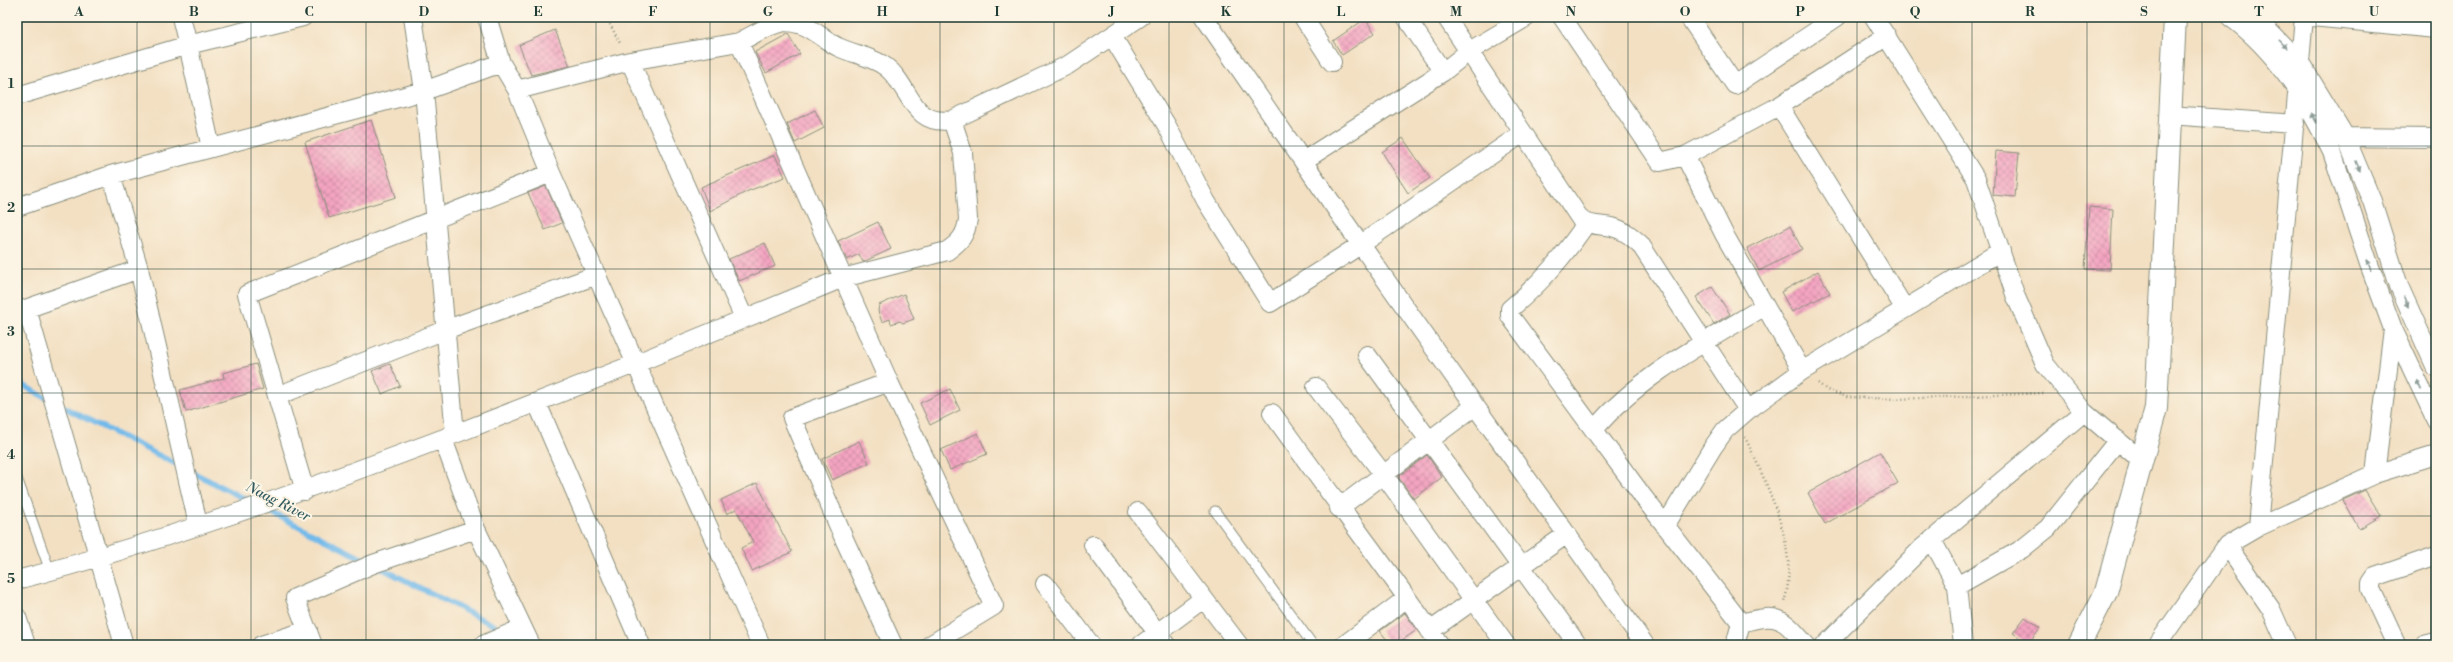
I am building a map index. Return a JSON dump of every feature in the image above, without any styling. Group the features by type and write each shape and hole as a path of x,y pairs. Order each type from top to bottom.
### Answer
{"street":[{"path":"181,17 211,148"},
{"path":"17,96 188,45 303,17"},
{"path":"413,17 424,91 445,330 449,436 476,529 531,645"},
{"path":"487,17 501,63 517,90 551,173 637,363 761,645"},
{"path":"517,90 630,61 739,42 782,22 790,20 838,47 885,66 895,75 911,103 920,113 931,120 941,122 952,120 1068,65 1140,17"},
{"path":"1204,17 1360,245 1645,645"},
{"path":"1303,17 1332,62"},
{"path":"1446,17 1468,52 1584,222 1627,232 1640,244 1703,343 1743,415"},
{"path":"1303,161 1443,72 1468,52 1527,17"},
{"path":"1562,17 1660,162 1685,156 1779,106 1887,36"},
{"path":"1688,17 1735,85 1837,17"},
{"path":"1874,17 1976,179 2016,297 2045,364 2084,412 2142,461"},
{"path":"2079,645 2106,592 2156,408 2169,114 2175,17"},
{"path":"2230,17 2265,47 2284,68 2325,137 2332,152 2369,264 2393,329 2436,420"},
{"path":"2255,17 2301,64 2346,138 2372,201 2399,286 2436,368"},
{"path":"2258,527 2301,64 2304,17"},
{"path":"2312,17 2436,29"},
{"path":"1410,18 1443,72"},
{"path":"1112,36 1167,126 1206,201 1270,303 1360,245 1523,133"},
{"path":"739,42 889,382 994,606 930,645"},
{"path":"630,61 744,318"},
{"path":"17,207 110,175 424,91 501,63"},
{"path":"1779,106 1905,309"},
{"path":"2169,114 2295,124"},
{"path":"17,580 98,557 305,491 537,403 843,278 947,251 960,242 967,230 968,219 965,165 952,120"},
{"path":"2325,137 2436,138"},
{"path":"1685,156 1724,234 1802,371"},
{"path":"305,491 247,294 551,173"},
{"path":"110,175 139,269 198,524"},
{"path":"1584,222 1553,269 1509,312 1510,316 1665,526 1741,623"},
{"path":"1665,526 1712,447 1725,430 1743,415 1802,371 2000,251"},
{"path":"124,645 22,311 139,269"},
{"path":"277,396 445,330 597,275"},
{"path":"1594,430 1611,410 1627,396 1703,343 1765,306"},
{"path":"2375,474 2393,329"},
{"path":"1368,355 1578,645"},
{"path":"889,382 792,418 845,541 893,645"},
{"path":"1316,387 1384,474 1506,645"},
{"path":"537,403 641,645"},
{"path":"1339,508 1475,406"},
{"path":"1825,645 1932,540 2084,412"},
{"path":"1272,413 1339,508 1407,598 1435,638 1474,600 1567,534"},
{"path":"1957,586 2022,549 2048,528 2118,440"},
{"path":"2157,645 2226,545 2258,527 2375,474 2436,455"},
{"path":"1138,512 1239,645"},
{"path":"261,645 311,638 295,598 373,564 476,529"},
{"path":"1932,540 1957,586 1963,645"},
{"path":"1093,544 1162,639"},
{"path":"2226,545 2271,609 2287,645"},
{"path":"2397,645 2371,589 2371,583 2375,577 2436,556"},
{"path":"1046,584 1091,645"},
{"path":"1344,645 1407,598"},
{"path":"1141,645 1162,639 1203,599"},
{"path":"17,617 26,645"},
{"path":"1741,623 1763,617 1778,618 1789,625 1806,645"},
{"path":"1735,645 1741,623"},
{"path":"483,645 522,628"},
{"path":"2424,645 2436,642"}],"lane":[{"path":"17,478 50,571"},
{"path":"1215,511 1313,645"}],"path":[{"path":"606,17 630,61"},
{"path":"1802,371 1827,390 1847,397 1895,399 2068,392"},
{"path":"1743,415 1777,512 1785,544 1788,569 1785,598 1778,618"}],"building":[{"path":"1365,19 1375,33 1342,55 1333,41"},
{"path":"555,30 570,66 531,75 519,45"},
{"path":"788,34 800,54 766,73 755,52"},
{"path":"815,110 824,128 795,143 787,124"},
{"path":"371,120 396,197 329,218 305,142"},
{"path":"1403,138 1430,178 1408,193 1382,152"},
{"path":"1996,151 2019,153 2015,197 1993,195"},
{"path":"775,155 785,177 748,191 710,211 701,187"},
{"path":"546,186 562,223 545,230 528,193"},
{"path":"2089,207 2113,209 2110,270 2085,269"},
{"path":"878,222 891,249 863,262 859,254 847,260 838,241"},
{"path":"1790,226 1802,249 1759,271 1747,248"},
{"path":"765,243 775,266 739,281 729,259"},
{"path":"1818,271 1830,293 1792,312 1781,292"},
{"path":"1712,287 1730,314 1714,324 1696,297"},
{"path":"904,294 914,319 903,323 900,321 891,324 890,319 882,322 878,311 879,305"},
{"path":"256,364 263,389 186,412 180,390 224,378 223,373"},
{"path":"390,364 400,386 382,394 372,371"},
{"path":"950,389 960,410 930,425 920,403"},
{"path":"978,433 987,454 950,470 941,450"},
{"path":"859,441 869,463 832,480 822,459"},
{"path":"1880,452 1898,483 1825,524 1808,493"},
{"path":"1427,455 1442,477 1414,499 1398,477"},
{"path":"757,483 792,552 752,571 741,548 753,542 736,509 727,514 721,500"},
{"path":"2365,490 2381,516 2359,529 2343,500"},
{"path":"1405,613 1417,630 1395,645 1391,645 1380,631"},
{"path":"2025,617 2040,628 2028,644 2013,633"}],"waterway":[{"name":"Naag River","path":"17,382 48,399"},
{"name":"Naag River","path":"59,405 180,466"},
{"name":"Naag River","path":"190,471 253,503"},
{"name":"Naag River","path":"263,508 369,562"},
{"name":"Naag River","path":"379,567 505,631"}]}
